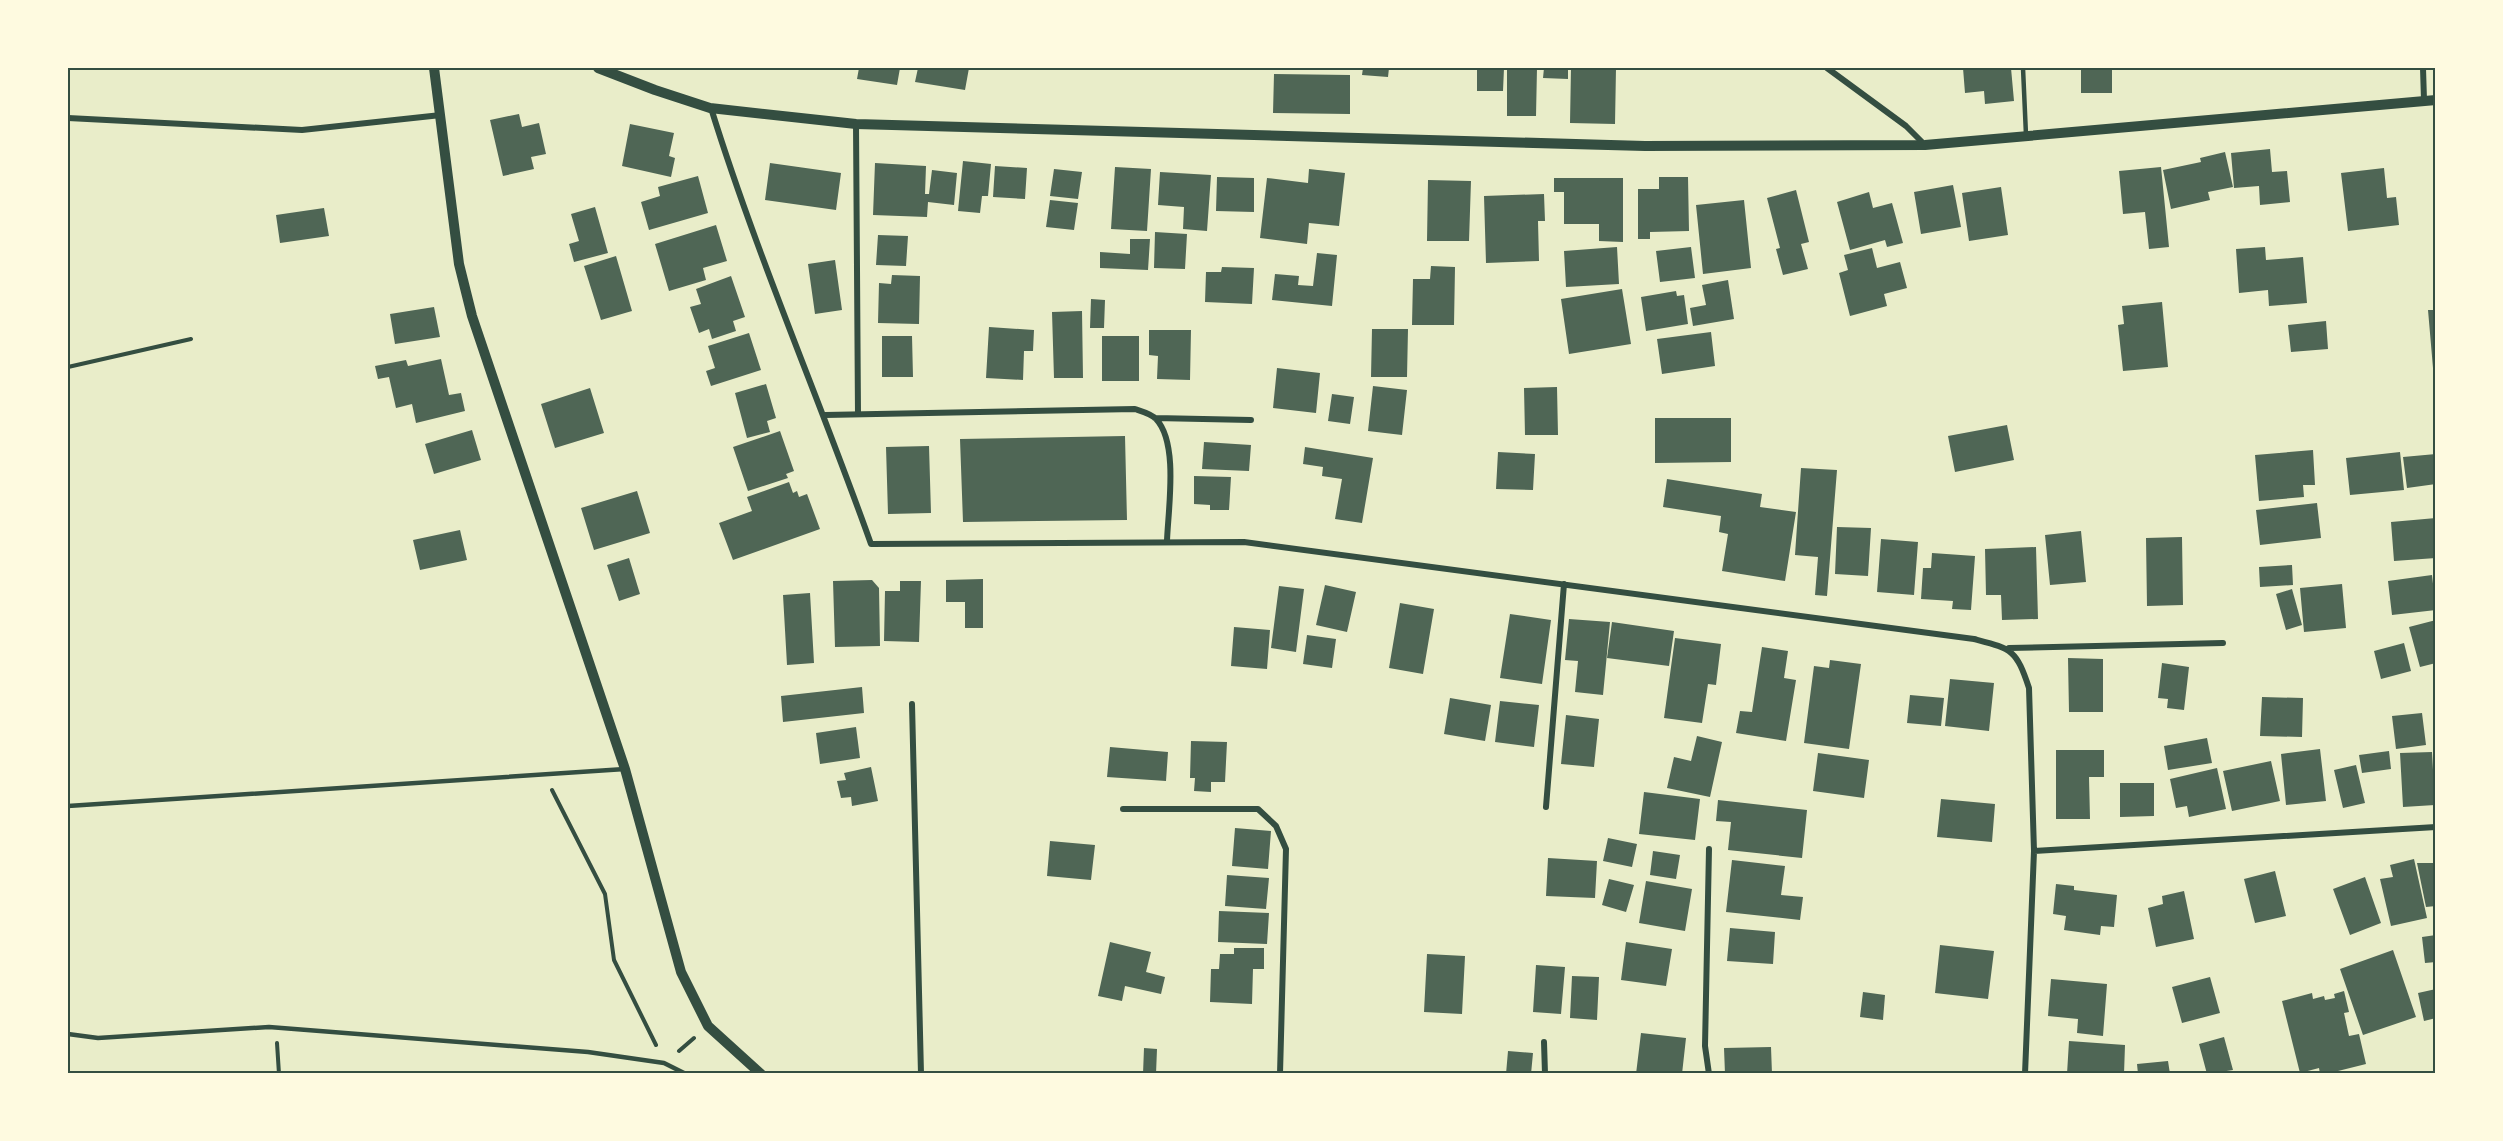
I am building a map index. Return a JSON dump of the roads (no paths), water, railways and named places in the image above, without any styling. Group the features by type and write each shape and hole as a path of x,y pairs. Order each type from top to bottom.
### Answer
{"street":[{"path":"434,68 442,115 459,264 472,316 625,769 681,972 708,1026 761,1074"},
{"path":"598,68 711,108 856,124 1644,146 1925,145 2436,100"},
{"path":"1827,68 1906,126 1925,145"},
{"path":"2423,68 2424,100"},
{"path":"711,108 736,190 825,415 871,544 1244,542 1974,639 2009,648 2223,643"},
{"path":"68,118 302,130 442,115"},
{"path":"856,124 858,414"},
{"path":"825,415 1135,409 1155,418 1251,420"},
{"path":"1155,418 1164,433 1170,464 1167,542"},
{"path":"1546,807 1564,584"},
{"path":"2009,648 2022,666 2029,688 2034,851 2025,1074"},
{"path":"912,704 921,1074"},
{"path":"1124,809 1258,808 1276,826 1286,849 1280,1074"},
{"path":"2034,851 2436,827"},
{"path":"1709,849 1705,1046 1709,1074"},
{"path":"1544,1042 1545,1074"}],"lane":[{"path":"2023,68 2026,135"},
{"path":"68,806 625,769"},
{"path":"68,1034 98,1038 276,1027 588,1052 664,1063 686,1074"}]}
